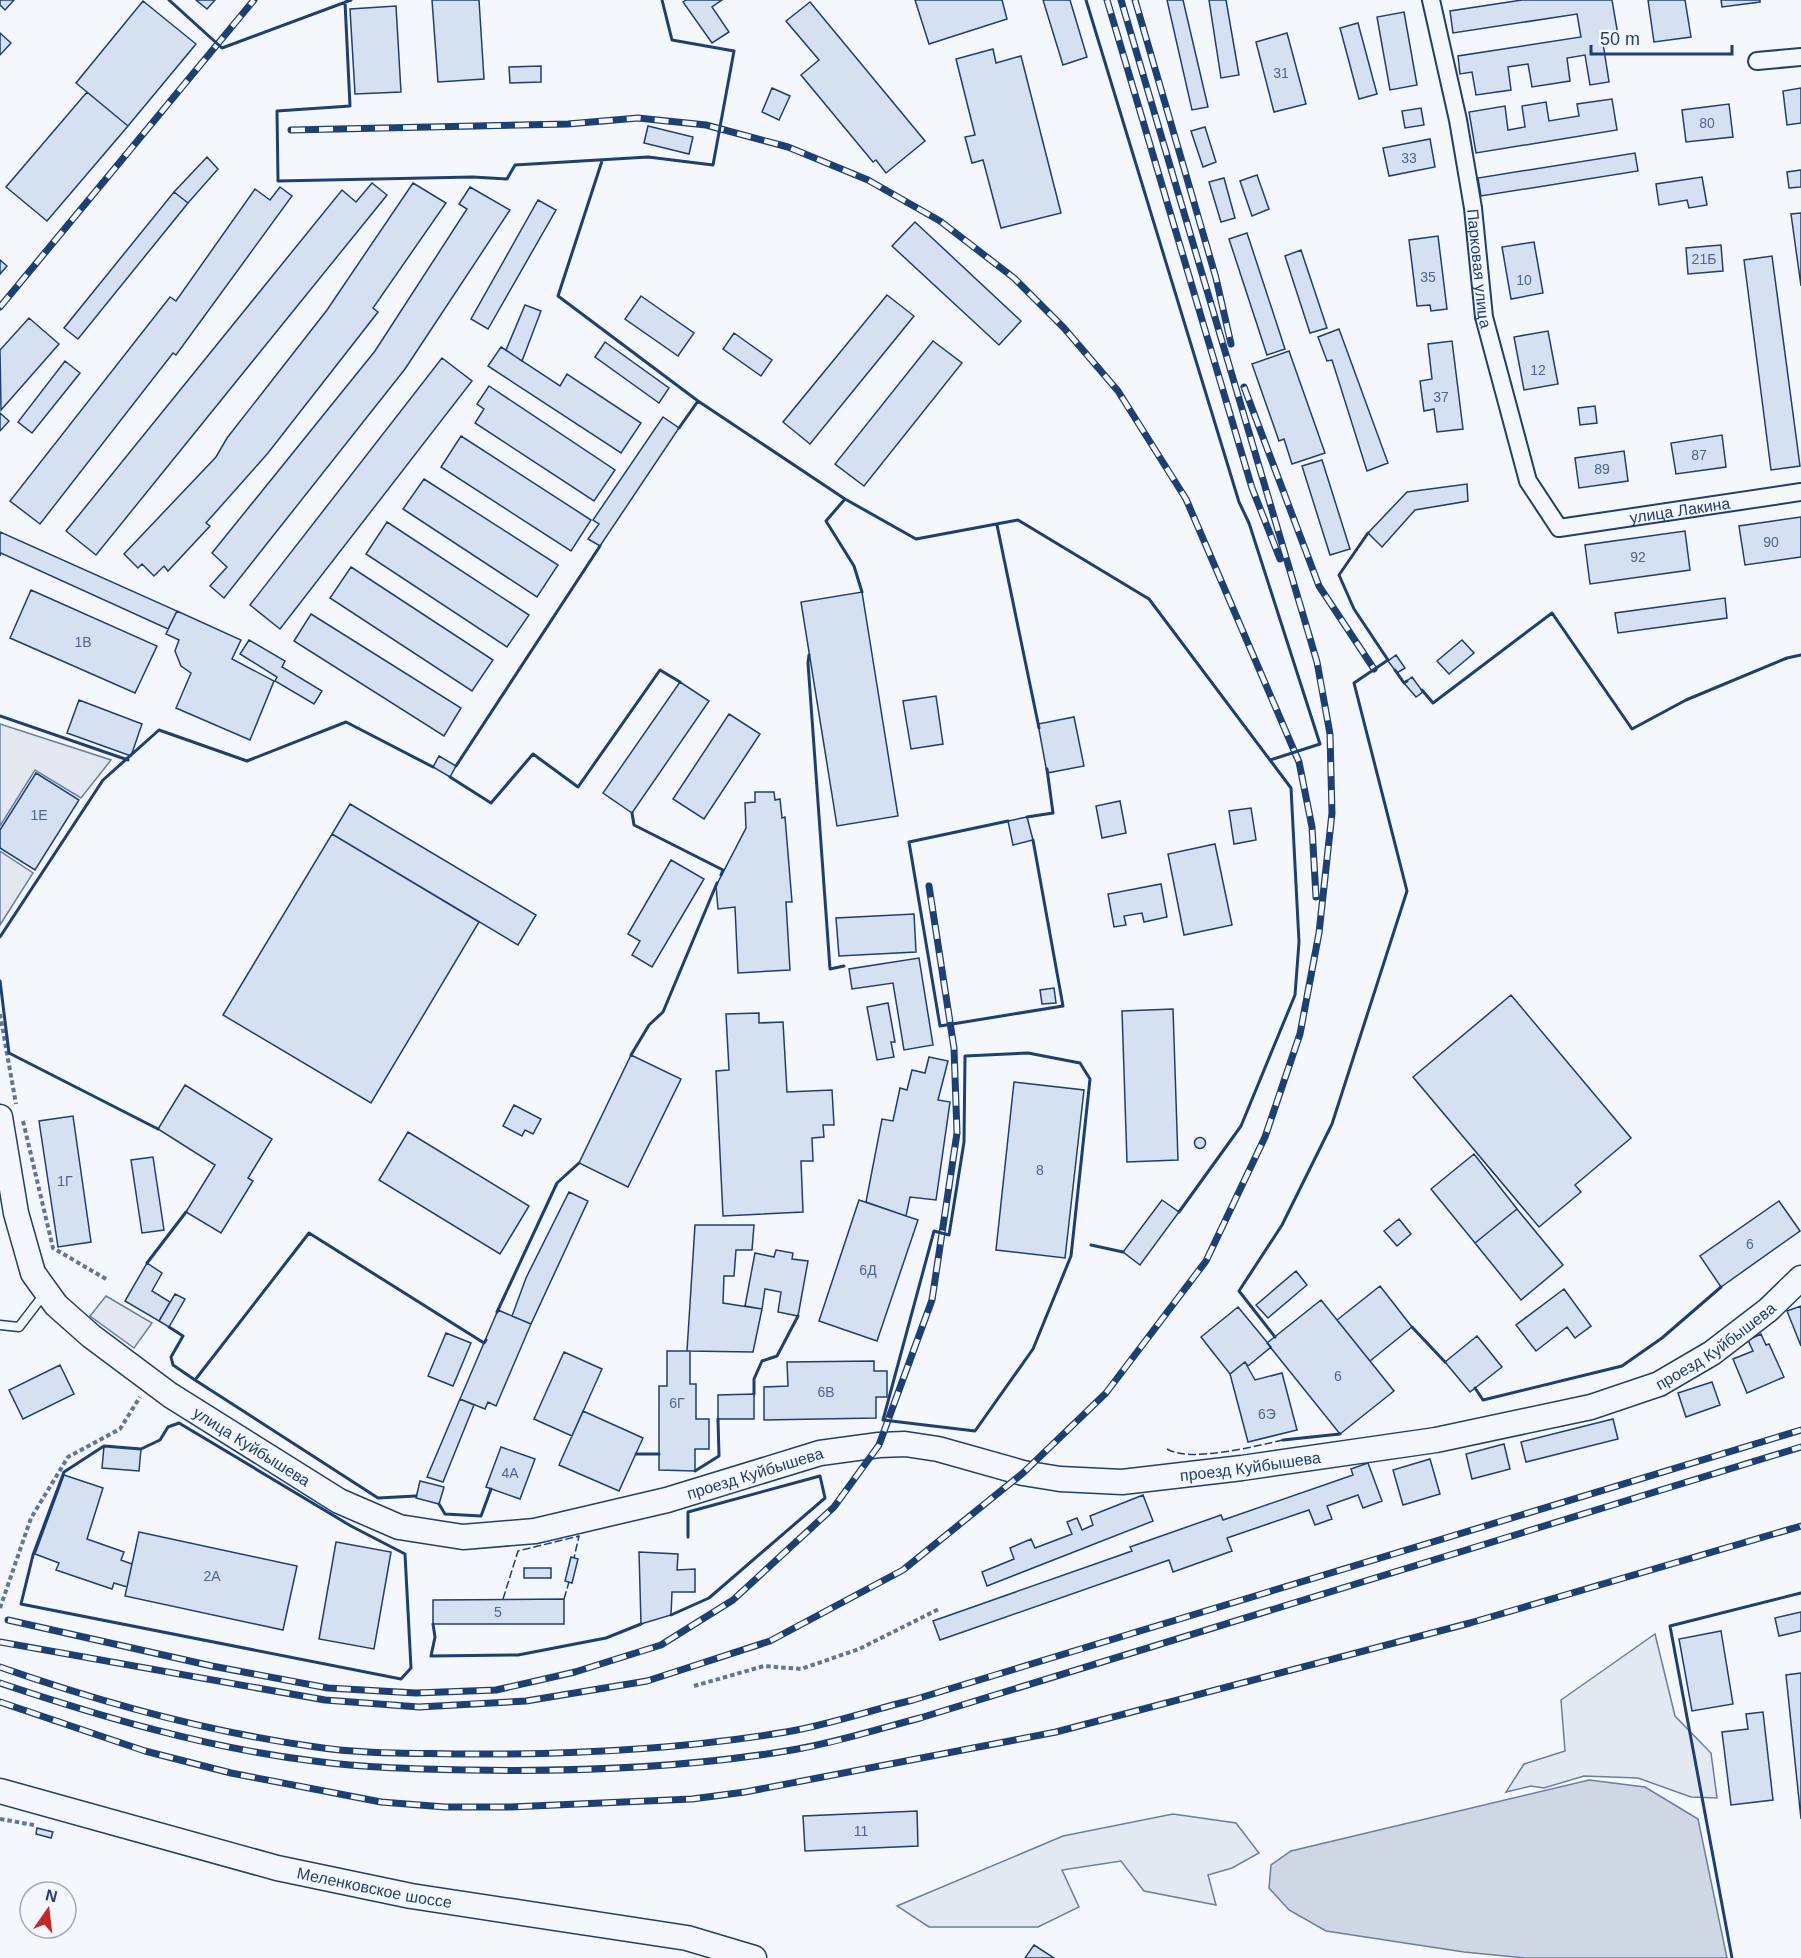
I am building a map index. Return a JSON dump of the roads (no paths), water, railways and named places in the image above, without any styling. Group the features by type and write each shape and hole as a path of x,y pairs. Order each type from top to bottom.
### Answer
{"street":[{"name":"Парковая улица","path":"1431,0 1458,120 1473,208 1484,317 1528,481 1559,528"},
{"path":"1756,61 1801,57"},
{"name":"улица Лакина","path":"1559,528 1801,492"},
{"name":"улица Куйбышева","path":"13,1114 16,1213 33,1273 45,1293 91,1336 145,1376 339,1501 399,1527 463,1537 507,1535 667,1500"},
{"name":"проезд Куйбышева","path":"667,1500 820,1453 879,1445 905,1444 938,1449 1023,1473 1059,1479 1122,1482 1242,1468 1436,1440 1591,1407 1659,1384 1712,1353 1768,1310 1801,1278"},
{"name":"Меленковское шоссе","path":"0,1791 277,1868 411,1896 687,1938 754,1958"}],"lane":[{"path":"0,1325 19,1327 45,1293"}],"railway":[{"path":"0,307 254,0"},
{"path":"1107,0 1252,488 1280,559"},
{"path":"0,1642 325,1700 419,1707 526,1701 647,1681 770,1641 903,1570 1023,1473 1106,1393 1206,1261 1265,1137 1300,1034 1319,933 1332,813 1330,734 1317,662 1121,0"},
{"path":"1135,0 1216,278 1231,344"},
{"path":"291,130 568,124 638,118 706,125 788,147 868,180 940,221 1014,278 1064,328 1118,391 1186,499 1299,762 1312,827 1316,897"},
{"path":"1244,387 1319,586 1374,669"},
{"path":"8,1620 212,1666 328,1688 416,1693 496,1690 575,1672 661,1645 733,1600 834,1507 879,1445 932,1300 957,1133 954,1048 929,886"},
{"path":"0,1667 78,1693 196,1725 276,1741 333,1749 404,1753 539,1754 663,1747 745,1738 818,1725 913,1700 1801,1430"},
{"path":"0,1683 77,1708 195,1740 274,1755 372,1767 469,1770 631,1768 752,1756 824,1744 920,1718 1801,1447"},
{"path":"0,1702 145,1751 231,1773 381,1802 445,1807 510,1807 692,1799 745,1792 1056,1732 1470,1623 1801,1526"}]}
